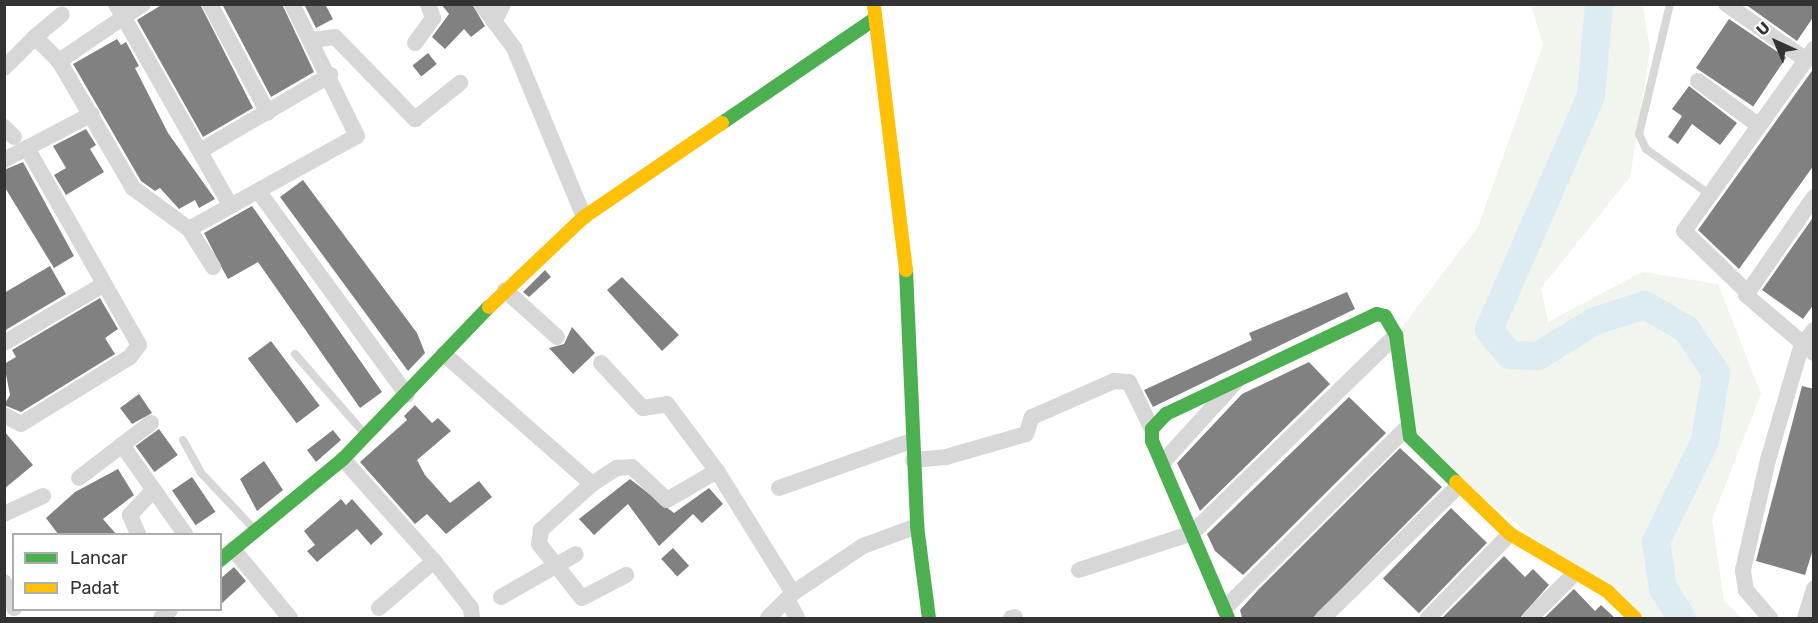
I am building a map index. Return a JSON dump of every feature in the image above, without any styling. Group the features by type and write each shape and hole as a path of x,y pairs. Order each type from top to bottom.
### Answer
{"street":[{"path":"59,61 119,11 143,4"},
{"path":"210,4 268,113"},
{"path":"189,229 357,136 330,75 292,4"},
{"path":"415,44 433,18 428,4"},
{"path":"494,22 503,4"},
{"path":"874,4 873,20 908,288 911,441 917,526 929,618"},
{"path":"1726,4 1809,54 1684,231 1746,291 1749,302 1808,350"},
{"path":"482,5 514,48 584,217"},
{"path":"119,11 230,205"},
{"path":"4,68 62,14"},
{"path":"290,618 227,555 343,459 506,290 584,217 873,20"},
{"path":"35,37 59,61 92,114 133,188 189,229 213,267"},
{"path":"311,40 335,37 416,118 460,83"},
{"path":"200,151 330,75"},
{"path":"1698,81 1758,124"},
{"path":"4,160 92,114"},
{"path":"4,415 21,424 136,351 139,340 104,284 27,148"},
{"path":"259,192 407,395"},
{"path":"1746,291 1814,197"},
{"path":"4,343 104,284"},
{"path":"506,290 557,336"},
{"path":"1152,429 1166,414 1369,316 1385,316 1396,335 1406,429 1456,488 1510,534 1574,574 1607,591 1635,618"},
{"path":"1770,618 1746,590 1743,570 1814,330"},
{"path":"1079,570 1192,533 1396,335"},
{"path":"444,354 592,484"},
{"path":"601,363 643,408 667,404 717,471 790,596 797,618"},
{"path":"1163,462 1237,380"},
{"path":"913,460 946,457 1026,434 1032,417 1114,381 1129,382 1152,429 1163,462 1226,614 1406,429"},
{"path":"79,478 151,423"},
{"path":"779,488 911,441"},
{"path":"122,445 180,532"},
{"path":"343,459 434,561 471,608 472,618"},
{"path":"626,575 582,598 556,568 538,535 592,484 616,468 632,467 668,500 717,471"},
{"path":"1323,618 1456,488"},
{"path":"138,533 130,515 152,491"},
{"path":"4,514 43,496"},
{"path":"768,618 790,596 875,539 917,526"},
{"path":"1428,618 1510,534"},
{"path":"501,597 556,568 576,554"},
{"path":"379,608 434,561"},
{"path":"1530,618 1574,574"},
{"path":"4,582 12,604"},
{"path":"1805,618 1814,588"}],"lane":[{"path":"1670,4 1639,134 1646,149 1709,194"},
{"path":"295,354 367,436"},
{"path":"183,440 201,473 255,531"}],"shaded area":[{"path":"1531,5 1643,5 1650,51 1630,177 1541,288 1548,322 1642,272 1718,284 1761,394 1712,519 1724,601 1742,618 1635,618 1418,446 1396,335 1478,227 1543,45"}],"building":[{"path":"163,4 200,4 253,108 203,137 137,20"},
{"path":"222,4 282,4 314,72 271,97"},
{"path":"304,4 325,4 333,19 316,28"},
{"path":"441,4 472,4 485,26 471,37 464,29 445,49 432,37 449,14"},
{"path":"1745,4 1814,4 1814,16 1797,41"},
{"path":"1729,19 1786,58 1753,106 1696,68"},
{"path":"117,39 121,45 126,42 139,66 135,68 168,133 215,199 199,208 195,200 179,209 160,188 155,191 141,181 73,64"},
{"path":"428,53 437,64 421,76 412,66"},
{"path":"1814,68 1814,165 1739,269 1698,230"},
{"path":"1689,86 1737,123 1720,145 1692,124 1678,144 1668,137 1682,116 1672,109"},
{"path":"86,129 96,145 90,149 104,172 66,195 54,175 66,168 53,146"},
{"path":"23,162 74,256 54,268 4,186 4,170"},
{"path":"303,180 417,333 425,353 408,371 280,197"},
{"path":"252,206 382,392 360,408 258,262 228,279 223,270 204,233"},
{"path":"1814,216 1814,304 1803,319 1762,290"},
{"path":"50,266 66,294 4,331 4,293"},
{"path":"545,270 551,277 529,297 523,292"},
{"path":"622,277 679,335 662,351 607,290"},
{"path":"1347,292 1355,309 1153,407 1144,390 1252,340 1249,333"},
{"path":"100,298 118,329 105,338 115,354 21,412 4,405 10,395 4,364 16,357 12,350"},
{"path":"572,327 595,353 573,374 549,348 564,344"},
{"path":"271,341 320,406 297,423 248,358"},
{"path":"1309,362 1330,384 1200,511 1177,463 1242,394"},
{"path":"1802,386 1814,389 1814,546 1805,575 1756,561"},
{"path":"139,394 152,413 132,424 120,408"},
{"path":"1349,397 1386,433 1243,575 1215,551 1207,534"},
{"path":"415,405 432,423 438,418 451,431 417,460 425,475 450,503 479,481 492,497 446,534 427,514 415,524 360,462 407,420 404,416"},
{"path":"159,429 178,455 154,472 136,446"},
{"path":"333,430 341,440 316,462 307,450"},
{"path":"4,431 33,465 4,489"},
{"path":"1400,448 1442,487 1313,618 1242,618 1240,610 1258,590"},
{"path":"264,461 283,490 257,511 240,479"},
{"path":"118,469 134,495 103,519 115,533 57,533 46,518 75,492"},
{"path":"192,477 215,512 196,525 172,490"},
{"path":"630,479 674,513 709,488 723,504 702,523 693,514 659,546 628,504 594,535 579,519"},
{"path":"341,499 346,505 352,499 383,534 371,545 357,529 317,562 307,551 315,545 304,531"},
{"path":"1451,508 1487,543 1419,613 1383,578"},
{"path":"673,548 689,566 677,577 661,559"},
{"path":"1504,556 1525,577 1533,569 1549,585 1520,618 1442,618"},
{"path":"234,567 246,581 222,603 222,577"},
{"path":"1574,589 1595,611 1601,605 1615,618 1544,618"}],"waterway":[{"path":"1599,4 1591,96 1489,330 1510,355 1538,356 1595,321 1645,305 1686,329 1716,373 1705,441 1656,542 1663,588 1682,618"}],"traffic: fast":[{"path":"722,123 873,20"},
{"path":"906,270 917,526 929,618"},
{"path":"222,558 343,459 489,307"},
{"path":"1228,618 1152,441 1152,429 1166,414 1377,314 1385,316 1396,335 1410,437 1456,482"}],"traffic: slow":[{"path":"874,6 906,270"},
{"path":"489,307 584,217 722,123"},
{"path":"1456,482 1510,534 1607,591 1635,618"}]}
